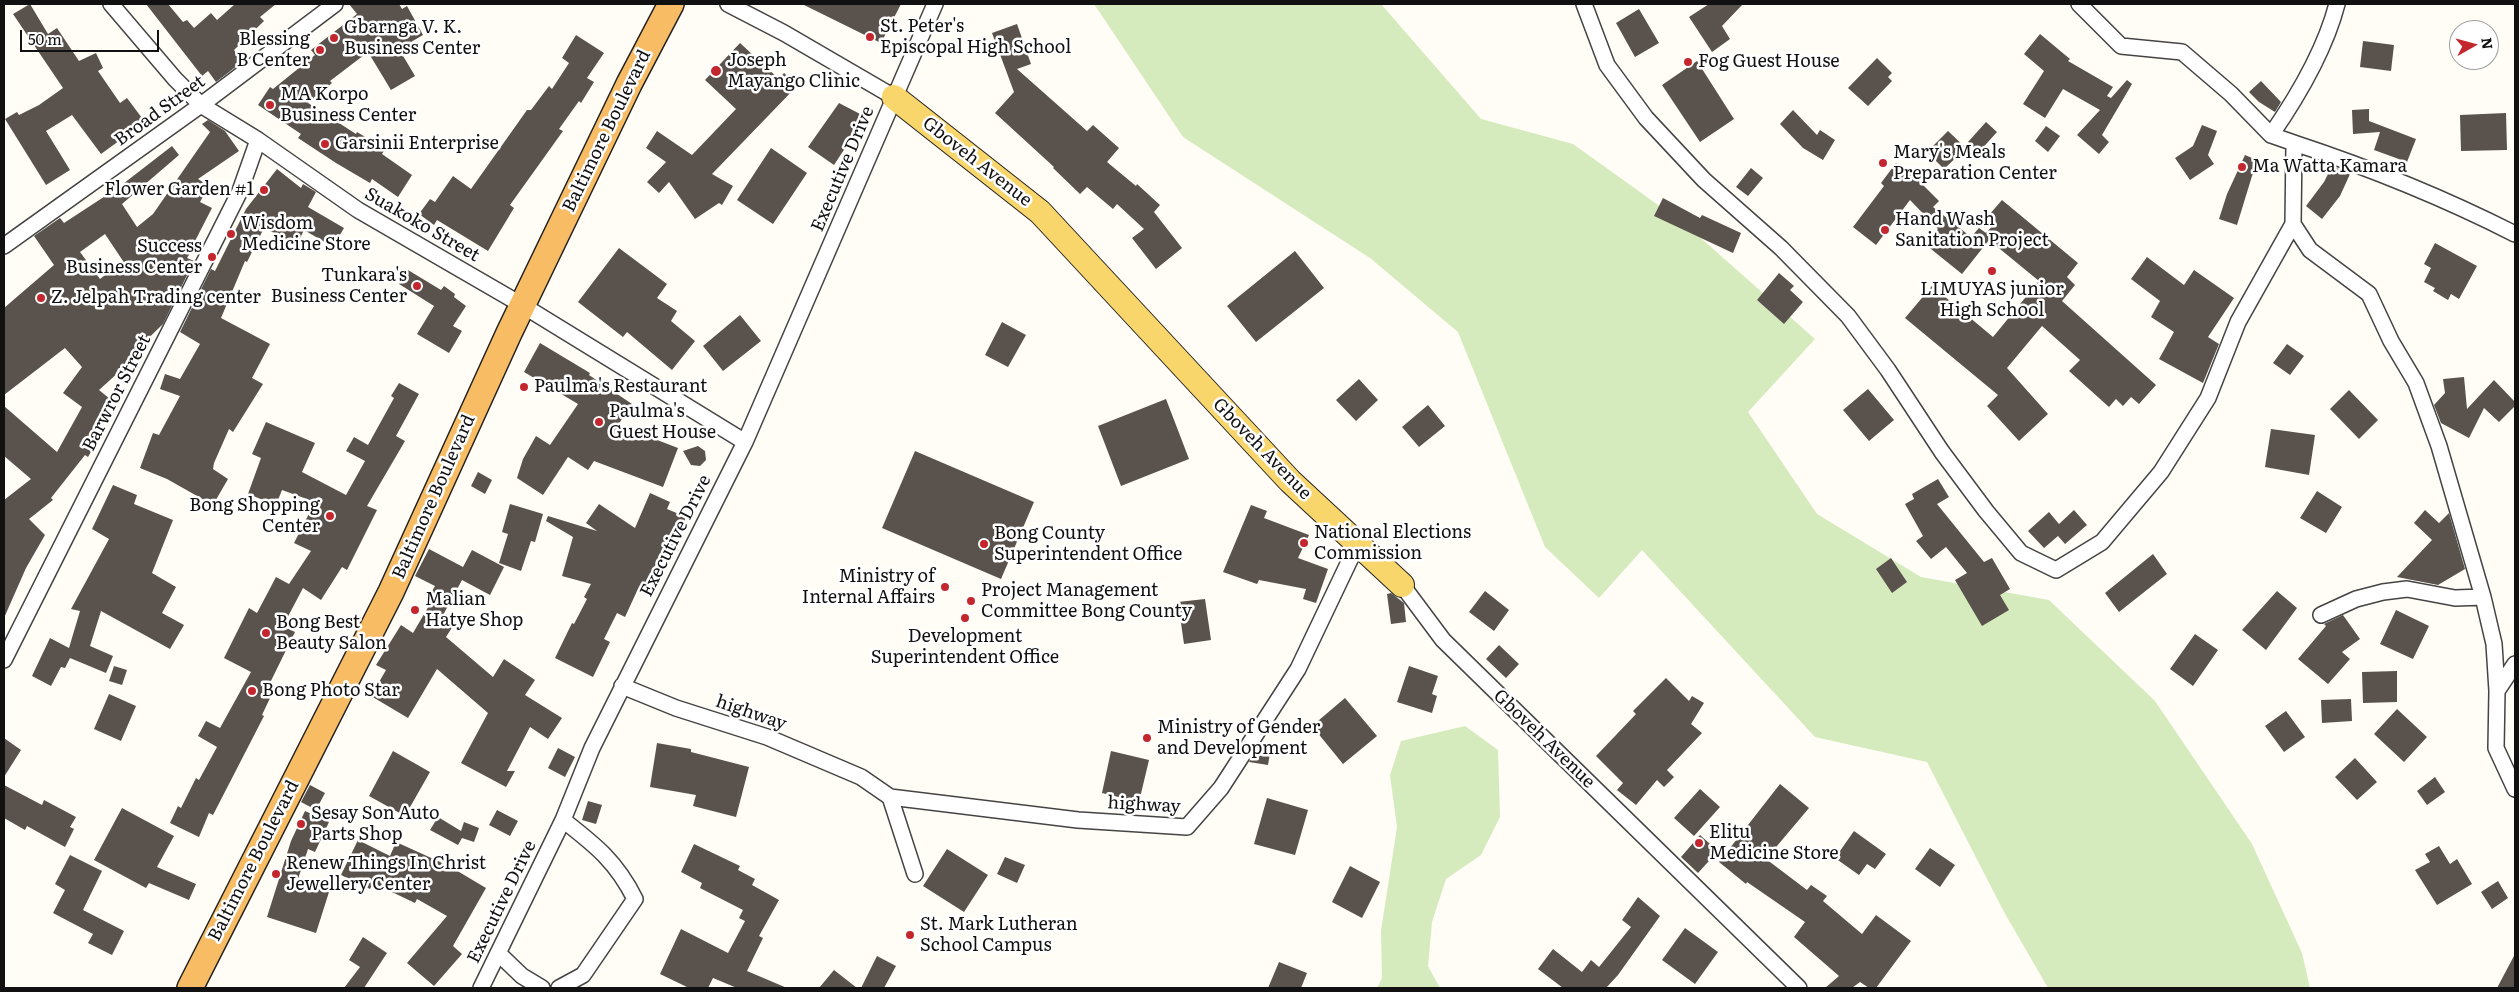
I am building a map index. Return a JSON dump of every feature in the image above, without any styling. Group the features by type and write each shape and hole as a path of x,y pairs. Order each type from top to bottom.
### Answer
{"highway":[{"name":"Baltimore Boulevard","path":"190,988 391,592 522,305 628,84 671,4"}],"main road":[{"name":"Gboveh Avenue","path":"894,97 1040,212 1290,481 1402,585"}],"street":[{"name":"Suakoko Street","path":"111,4 174,79 202,106 258,140 358,210 522,305 745,442"},
{"name":"Broad Street","path":"4,246 202,106 335,4"},
{"name":"Gboveh Avenue","path":"728,4 784,33 894,97"},
{"name":"Executive Drive","path":"481,988 563,820 592,748 745,442 935,4"},
{"path":"1584,4 1606,65 1646,118 1704,180 1781,248 1848,316 1888,370 1942,452 1986,511 2021,553 2056,570 2102,542 2161,472 2208,398 2238,322 2293,224 2294,143"},
{"path":"2079,4 2121,46 2182,52 2231,94 2271,135 2357,164 2515,234"},
{"path":"2271,135 2291,107 2316,57 2337,4"},
{"name":"Barwror Street","path":"4,660 240,191 258,140"},
{"path":"2293,224 2310,250 2369,294 2390,341 2416,383 2439,446 2483,597 2494,644 2497,690 2496,748 2515,789"},
{"name":"highway","path":"622,686 676,708 766,737 861,777 890,797 1078,820 1187,827 1221,788 1298,669 1357,545"},
{"name":"Gboveh Avenue","path":"1402,585 1443,640 1799,988"},
{"path":"2321,615 2356,599 2406,589 2455,598 2483,597"},
{"path":"2497,690 2515,664"},
{"path":"890,797 914,874"},
{"path":"559,988 583,975 635,899 624,878 600,849 563,820"},
{"path":"498,953 522,976 542,988"}],"green space":[{"path":"1094,4 1381,4 1481,119 1573,144 1686,225 1815,339 1748,412 1817,514 1921,577 2049,600 2155,701 2252,844 2302,953 2310,988 2048,988 2004,912 1927,762 1815,737 1642,550 1599,598 1545,547 1458,332 1370,258 1183,137"},
{"path":"1465,726 1498,750 1500,817 1481,855 1446,879 1432,922 1428,966 1440,988 1377,988 1382,978 1381,931 1397,827 1390,775 1401,741"}],"building":[{"path":"30,4 48,34 57,28 79,61 96,53 103,68 98,71 120,103 127,98 145,122 101,154 72,115 46,131 70,170 46,185 5,119 17,112 19,115 39,105 63,88 13,14"},
{"path":"146,4 168,4 183,22 187,20 194,28 211,13 217,20 235,4 276,4 260,17 264,21 234,50 242,62 216,82 208,71 202,76"},
{"path":"349,4 399,4 402,9 407,6 423,35 399,49 415,76 391,90 368,52 330,81 332,83 308,103 356,134 357,132 385,149 382,154 412,175 398,197 372,179 370,183 336,163 298,138 301,134 258,105 270,87 273,89 315,55 311,50 357,14"},
{"path":"802,4 901,4 881,43"},
{"path":"1709,4 1743,4 1722,26 1730,39 1712,52 1689,17"},
{"path":"1639,9 1659,43 1635,57 1616,23"},
{"path":"1017,24 1031,64 1017,69 1087,131 1093,125 1119,148 1107,162 1136,186 1137,184 1160,205 1154,212 1182,248 1156,269 1132,238 1144,229 1117,204 1113,209 1087,187 1080,194 1054,167 995,113 1014,92 992,33"},
{"path":"2040,34 2070,59 2068,61 2113,87 2107,96 2111,98 2127,80 2132,84 2102,135 2109,142 2099,154 2077,135 2100,110 2063,89 2045,118 2023,104 2044,71 2024,54"},
{"path":"576,35 604,53 587,78 594,82 581,103 579,101 559,129 563,131 510,205 514,208 488,251 437,220 434,225 419,214 430,199 435,202 453,176 471,189 527,110 531,110 549,86 552,89 569,63 562,58"},
{"path":"2363,41 2394,45 2391,71 2360,67"},
{"path":"740,43 779,79 784,73 798,85 712,174 733,186 722,205 719,203 695,219 669,182 659,193 647,182 666,162 646,148 657,131 692,155 736,109 705,80"},
{"path":"1877,58 1892,73 1888,77 1892,81 1868,106 1848,88"},
{"path":"1697,61 1734,119 1700,142 1662,85"},
{"path":"2261,81 2281,102 2275,112 2259,102 2249,92"},
{"path":"839,103 862,115 851,135 853,136 834,165 808,147"},
{"path":"2369,109 2369,121 2416,139 2407,162 2374,150 2380,132 2353,134 2352,110"},
{"path":"1793,110 1817,135 1820,130 1835,140 1823,160 1803,148 1780,124"},
{"path":"2506,113 2507,150 2461,151 2460,115"},
{"path":"208,120 225,131 239,151 198,179 209,186 200,202 212,208 195,241 197,242 187,258 194,261 163,324 128,358 131,361 99,390 115,403 98,426 104,429 88,457 85,455 51,498 53,500 29,519 45,535 26,568 4,618 4,500 31,479 4,456 4,406 57,452 82,407 63,393 82,367 65,348 4,395 4,308 54,265 34,236 60,218 64,223 119,187 172,146 179,155 122,204 137,227 153,214 210,132 202,124","holes":["105,234 123,261 100,279 80,252"]},
{"path":"1986,122 1997,132 1979,152 1968,142"},
{"path":"2202,125 2217,131 2208,155 2214,164 2190,180 2175,158 2193,146"},
{"path":"2046,126 2060,136 2048,152 2035,141"},
{"path":"1948,131 1966,148 1944,169 1927,152"},
{"path":"771,148 807,173 773,224 737,200"},
{"path":"2245,155 2259,161 2252,176 2237,225 2219,219 2227,194"},
{"path":"1896,163 1921,183 1939,201 1933,207 1971,237 1979,228 1986,233 1996,222 1989,215 2002,200 2078,263 2067,277 2075,285 2062,301 2156,385 2139,404 2131,397 2123,406 2116,399 2109,407 2069,371 2080,360 2042,326 2007,368 2048,414 2019,441 1987,406 1998,395 1905,318 1932,286 1993,337 2039,281 1989,240 1962,274 1926,245 1938,229 1910,200 1876,245 1853,227 1884,186 1881,183"},
{"path":"2332,166 2350,174 2340,196 2322,219 2306,206 2324,182"},
{"path":"1751,168 1763,178 1748,196 1736,187"},
{"path":"277,169 301,188 303,184 316,192 308,207 344,228 333,247 304,230 297,244 264,228 247,262 245,261 221,318 270,344 252,378 263,384 233,432 229,429 214,463 213,469 228,479 213,505 167,479 140,468 153,433 159,435 180,396 160,389 165,374 180,379 200,344 180,332 211,269 215,271 246,209"},
{"path":"1663,198 1700,218 1702,215 1741,233 1733,253 1654,216"},
{"path":"2435,243 2477,266 2459,299 2451,294 2448,300 2433,291 2435,288 2424,282 2431,268 2424,264"},
{"path":"619,248 667,284 657,298 677,311 671,321 695,341 672,370 627,332 623,337 578,302"},
{"path":"1295,251 1324,288 1256,342 1227,306"},
{"path":"2147,257 2184,285 2194,270 2234,298 2208,337 2219,344 2203,383 2159,359 2174,332 2151,317 2160,301 2131,279"},
{"path":"408,270 441,290 444,286 466,306 453,326 462,331 449,353 417,334 434,306 399,284"},
{"path":"1779,273 1794,286 1790,290 1803,302 1784,324 1757,300"},
{"path":"740,315 761,341 723,371 703,346"},
{"path":"1002,322 1026,335 1008,367 985,355"},
{"path":"540,343 590,373 589,375 632,404 618,425 678,448 663,487 594,461 588,470 568,457 543,495 517,478 523,459 536,436 550,445 578,404 524,372"},
{"path":"2287,344 2304,356 2290,375 2273,363"},
{"path":"2464,377 2467,409 2494,380 2515,402 2515,406 2499,422 2484,408 2469,438 2441,423 2434,405 2445,393 2443,379"},
{"path":"1359,379 1378,400 1356,421 1336,400"},
{"path":"399,383 419,394 396,436 405,441 367,506 377,510 347,570 342,567 321,600 303,588 283,626 295,632 265,693 271,696 262,715 264,716 213,815 209,813 199,837 170,823 178,806 181,808 196,778 199,780 217,747 198,736 206,721 220,728 251,672 224,658 249,608 257,613 276,577 289,584 311,551 294,543 315,502 282,490 276,505 248,494 261,458 252,454 266,422 315,443 302,472 346,495 365,461 346,451 354,437 368,445 394,398 391,396"},
{"path":"1868,389 1894,420 1869,441 1843,410"},
{"path":"2349,390 2378,420 2359,439 2330,409"},
{"path":"1166,399 1189,459 1121,486 1098,426"},
{"path":"1428,405 1445,426 1419,447 1402,427"},
{"path":"2271,429 2315,435 2309,475 2265,467"},
{"path":"698,446 705,451 706,460 700,466 691,465 683,451"},
{"path":"915,451 1034,502 1001,579 882,528"},
{"path":"478,472 492,480 485,494 471,486"},
{"path":"1938,479 1949,497 1937,504 1984,562 1992,558 2010,589 2000,595 2009,610 1982,626 1955,580 1967,573 1946,547 1931,559 1916,541 1923,536 1905,504 1914,499 1912,494"},
{"path":"113,485 137,495 134,504 173,520 152,573 176,587 162,613 184,625 170,649 101,611 90,646 113,656 106,673 70,658 65,668 61,667 51,686 32,676 50,638 69,648 80,611 71,609 109,539 92,529"},
{"path":"2317,491 2342,507 2326,533 2300,518"},
{"path":"650,493 670,502 667,509 686,517 664,565 657,562 642,593 637,591 625,617 617,613 604,639 610,642 593,677 555,658 572,623 574,624 587,599 584,597 591,584 562,576 573,537 546,521 548,516 597,531 586,523 599,504 635,528"},
{"path":"510,504 543,514 535,542 531,541 521,571 499,563 508,534 502,532"},
{"path":"1251,505 1267,511 1264,518 1309,535 1298,558 1328,569 1316,603 1303,599 1306,589 1259,580 1257,584 1223,572"},
{"path":"2074,510 2087,525 2065,544 2058,536 2044,548 2028,531 2049,512 2059,524"},
{"path":"2425,510 2439,523 2449,513 2465,569 2438,585 2397,577 2432,540 2414,523"},
{"path":"429,549 463,567 472,550 504,567 490,595 462,580 442,617 453,626 446,637 493,677 504,659 535,680 525,695 562,718 548,739 530,727 507,771 515,771 506,787 461,763 488,713 437,669 408,718 371,696 386,670 376,665 401,625 413,633 430,604 426,602 435,586 415,576"},
{"path":"2153,554 2167,574 2119,612 2105,593"},
{"path":"1891,558 1907,582 1892,593 1876,569"},
{"path":"1485,591 1509,610 1494,631 1469,612"},
{"path":"2277,591 2297,608 2266,650 2242,630"},
{"path":"1391,593 1404,603 1406,622 1391,624 1387,594"},
{"path":"1205,599 1211,640 1184,644 1178,602"},
{"path":"2396,610 2429,626 2413,659 2380,644"},
{"path":"2343,615 2360,639 2342,652 2350,659 2328,684 2298,659 2326,626 2324,624"},
{"path":"2195,634 2218,650 2193,686 2170,669"},
{"path":"1499,645 1519,664 1506,678 1486,659"},
{"path":"114,666 127,670 122,685 109,681"},
{"path":"1409,666 1438,676 1432,694 1437,696 1432,713 1397,702"},
{"path":"2397,671 2397,702 2363,703 2362,672"},
{"path":"1666,678 1689,701 1692,696 1704,703 1691,724 1702,733 1667,770 1674,777 1664,787 1657,780 1636,805 1617,790 1623,783 1596,756 1636,714 1633,711"},
{"path":"109,694 136,706 121,741 94,729"},
{"path":"1345,698 1377,736 1343,764 1312,726"},
{"path":"2351,699 2352,721 2322,723 2321,700"},
{"path":"2397,709 2427,737 2404,762 2374,734"},
{"path":"2286,711 2305,737 2284,752 2265,726"},
{"path":"4,738 21,750 4,777"},
{"path":"657,743 691,749 691,752 749,767 736,817 693,806 696,795 650,787"},
{"path":"1260,745 1271,747 1268,765 1249,762"},
{"path":"558,748 575,757 565,777 548,768"},
{"path":"393,751 430,772 405,816 369,796"},
{"path":"1111,751 1149,760 1139,802 1102,793"},
{"path":"2355,758 2377,782 2357,800 2335,777"},
{"path":"2435,777 2445,792 2427,805 2417,791"},
{"path":"1780,784 1809,808 1766,859 1807,890 1811,885 1827,896 1823,901 1862,934 1876,915 1911,941 1876,988 1869,988 1860,982 1852,988 1825,988 1839,976 1794,937 1805,922 1747,882 1746,884 1719,862"},
{"path":"4,785 42,805 44,800 76,817 70,827 74,829 65,847 27,826 25,830 4,818"},
{"path":"310,785 325,793 316,810 301,802"},
{"path":"1700,789 1720,807 1694,836 1674,818"},
{"path":"1267,798 1308,810 1295,855 1254,844"},
{"path":"588,801 602,805 596,824 582,820"},
{"path":"122,808 174,836 157,867 196,884 189,900 149,883 146,888 94,860"},
{"path":"497,810 518,821 510,836 489,825"},
{"path":"305,811 329,822 315,852 308,849 297,882 329,892 316,933 267,917 291,841"},
{"path":"438,817 461,831 464,822 479,828 474,842 462,838 458,845 430,830"},
{"path":"1854,831 1886,854 1875,869 1867,864 1859,875 1835,858"},
{"path":"1700,835 1718,851 1698,873 1681,857"},
{"path":"358,840 390,856 396,842 449,866 486,888 453,946 462,954 434,986 407,963 447,916 417,899 415,903 373,883 370,889 341,875"},
{"path":"694,844 740,866 738,870 755,879 752,885 779,900 759,936 763,938 747,971 787,988 737,988 713,978 708,988 689,988 660,974 681,929 728,953 745,921 739,918 743,910 700,888 702,883 681,872"},
{"path":"2439,846 2450,864 2457,859 2472,884 2437,905 2415,870 2430,862 2425,854"},
{"path":"1930,848 1955,865 1940,887 1915,869"},
{"path":"947,849 988,875 964,912 923,886"},
{"path":"70,855 102,871 83,910 124,931 112,955 88,943 93,934 53,913 65,890 55,884"},
{"path":"1005,857 1025,865 1017,883 997,874"},
{"path":"1350,866 1380,882 1362,918 1332,902"},
{"path":"2498,881 2508,898 2492,909 2481,892"},
{"path":"1638,897 1660,916 1618,975 1606,988 1563,988 1538,969 1553,949 1582,972 1591,960 1599,967 1631,927 1622,920"},
{"path":"1685,928 1718,952 1695,984 1662,960"},
{"path":"363,937 387,953 364,988 344,988 360,967 349,960"},
{"path":"2515,954 2515,988 2497,988"},
{"path":"877,956 896,966 884,988 861,988"},
{"path":"1279,962 1307,973 1301,988 1268,988"},
{"path":"834,970 857,988 819,988"}],"place":[{"name":"St. Peter's Episcopal High School","path":"870,37"},
{"name":"Gbarnga V. K. Business Center","path":"334,38"},
{"name":"Blessing B Center","path":"320,50"},
{"name":"Fog Guest House","path":"1688,62"},
{"name":"Joseph Mayango Clinic","path":"716,71"},
{"name":"MA Korpo Business Center","path":"270,105"},
{"name":"Garsinii Enterprise","path":"325,144"},
{"name":"Mary's Meals Preparation Center","path":"1883,163"},
{"name":"Ma Watta Kamara","path":"2242,167"},
{"name":"Flower Garden #1","path":"264,190"},
{"name":"Hand Wash Sanitation Project","path":"1885,230"},
{"name":"Wisdom Medicine Store","path":"231,234"},
{"name":"Success Business Center","path":"212,257"},
{"name":"LIMUYAS junior High School","path":"1992,271"},
{"name":"Tunkara's Business Center","path":"417,286"},
{"name":"Z. Jelpah Trading center","path":"41,298"},
{"name":"Paulma's Restaurant","path":"524,387"},
{"name":"Paulma's Guest House","path":"599,422"},
{"name":"Bong Shopping Center","path":"330,516"},
{"name":"National Elections Commission","path":"1304,543"},
{"name":"Bong County Superintendent Office","path":"984,544"},
{"name":"Ministry of Internal Affairs","path":"945,587"},
{"name":"Project Management Committee Bong County","path":"971,601"},
{"name":"Malian Hatye Shop","path":"415,610"},
{"name":"Development Superintendent Office","path":"965,618"},
{"name":"Bong Best Beauty Salon","path":"266,633"},
{"name":"Bong Photo Star","path":"252,691"},
{"name":"Ministry of Gender and Development","path":"1147,738"},
{"name":"Sesay Son Auto Parts Shop","path":"301,824"},
{"name":"Elitu Medicine Store","path":"1699,843"},
{"name":"Renew Things In Christ Jewellery Center","path":"276,874"},
{"name":"St. Mark Lutheran School Campus","path":"910,935"}]}
